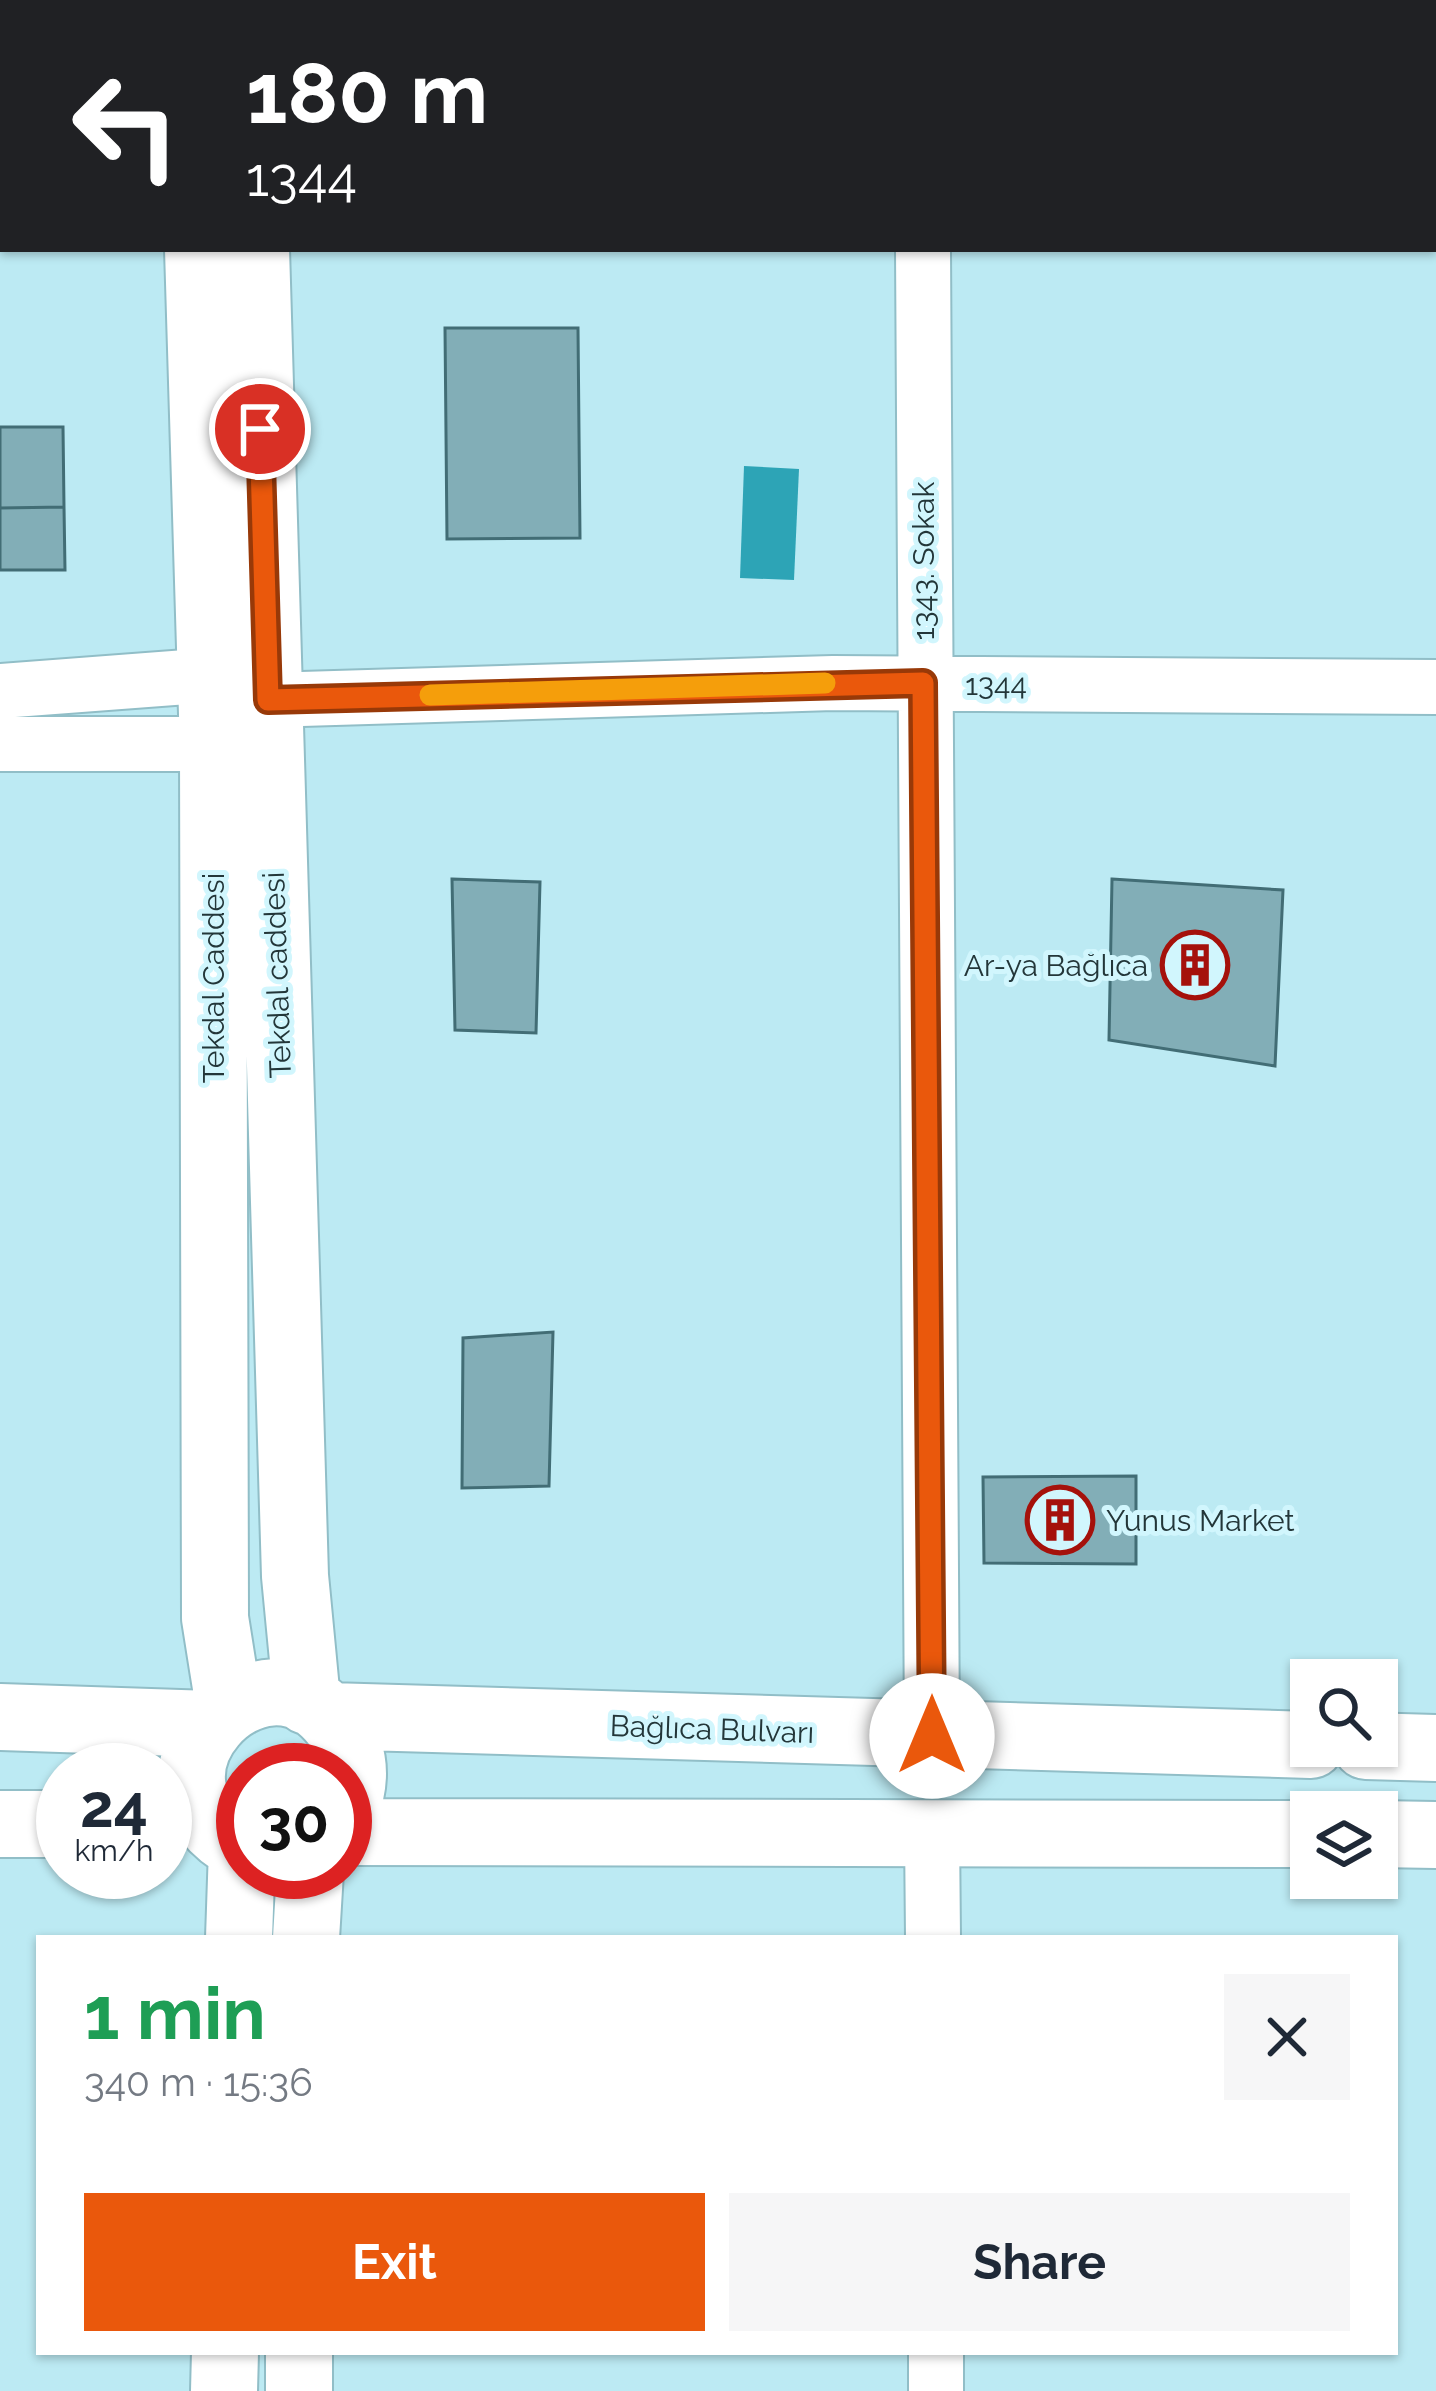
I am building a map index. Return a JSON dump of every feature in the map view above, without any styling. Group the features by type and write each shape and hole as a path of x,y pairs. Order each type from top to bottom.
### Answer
{"main road":[{"name":"Tekdal Caddesi","path":"198,252 246,707 215,1618 219,1715"},
{"name":"Tekdal caddesi","path":"256,252 246,707 295,1576 318,1708 347,1743"},
{"name":"Bağlıca Bulvarı","path":"219,1715 254,1696 281,1694 318,1708 932,1736 1290,1745"},
{"path":"0,1718 219,1715"},
{"path":"216,1837 194,1796 191,1770 197,1746 219,1715"},
{"path":"1398,1747 1436,1748"},
{"path":"0,1824 36,1824"},
{"path":"372,1832 1290,1834"},
{"path":"1398,1834 1436,1835"},
{"path":"231,1899 238,1935"},
{"path":"305,1935 308,1899"},
{"path":"224,2391 225,2355"},
{"path":"299,2355 299,2391"}],"street":[{"name":"1343. Sokak","path":"923,252 932,1736"},
{"name":"1344","path":"246,707 923,683 1436,687"},
{"path":"0,691 246,707"},
{"path":"0,744 246,707"},
{"path":"932,1832 933,1935"},
{"path":"936,2355 936,2391"}],"water":[{"path":"744,466 799,469 794,580 740,578"}],"building":[{"path":"445,328 578,328 580,538 447,539"},
{"path":"0,427 63,427 64,507 0,508"},
{"path":"64,507 65,570 0,570 0,508"},
{"path":"452,879 540,882 536,1033 455,1030"},
{"name":"Ar-ya Bağlıca","path":"1112,879 1283,890 1275,1066 1109,1040"},
{"path":"553,1332 549,1486 462,1488 463,1338"},
{"name":"Yunus Market","path":"1136,1476 1136,1564 984,1563 983,1477"}],"slow traffic":[{"path":"430,695 825,683"}],"place":[{"name":"Ar-ya Bağlıca","path":"1195,965"},
{"name":"Yunus Market","path":"1060,1520"}],"route":[{"path":"260,429 268,700 923,683 932,1736"}]}
